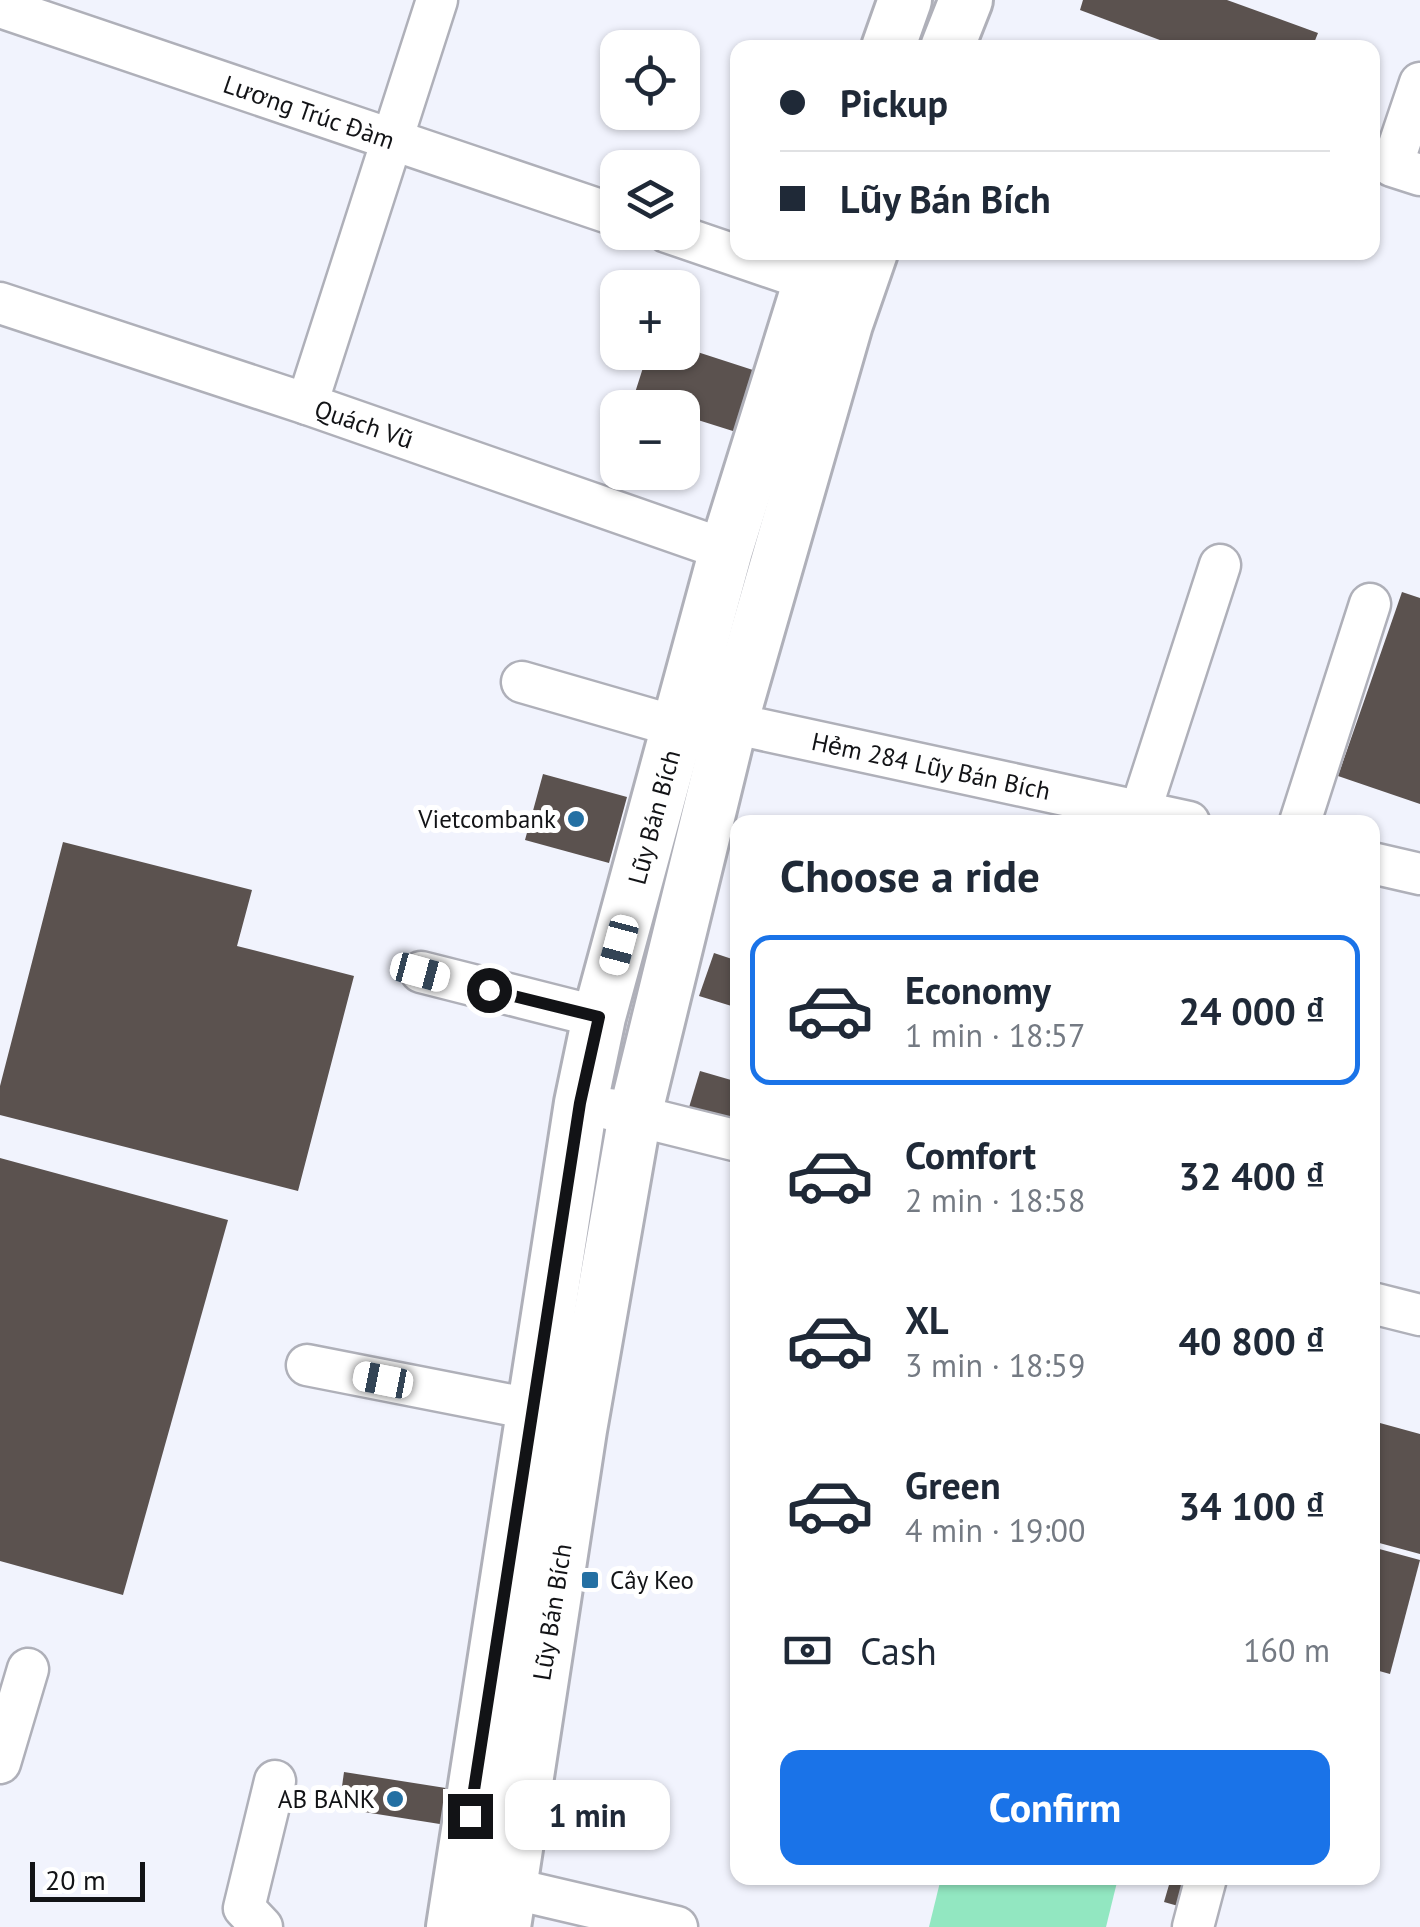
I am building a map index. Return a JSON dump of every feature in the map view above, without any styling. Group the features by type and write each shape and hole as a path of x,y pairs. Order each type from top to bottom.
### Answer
{"main road":[{"path":"951,40 966,0"},
{"name":"Lũy Bán Bích","path":"453,1927 580,1103 599,1017 726,550 839,270"},
{"name":"Lũy Bán Bích","path":"507,1908 580,1430 635,1115 839,270"}],"street":[{"path":"307,404 437,0"},
{"name":"Lương Trúc Đàm","path":"0,7 600,210"},
{"path":"1420,83 1392,166 1420,176"},
{"path":"700,239 730,246"},
{"path":"794,260 839,270"},
{"name":"Quách Vũ","path":"0,303 307,404 726,550"},
{"path":"1124,814 1220,565"},
{"path":"1302,815 1370,604"},
{"path":"522,682 678,727"},
{"name":"Hẻm 284 Lũy Bán Bích","path":"731,722 1124,814"},
{"path":"1380,865 1420,874"},
{"path":"420,972 599,1017"},
{"path":"580,1103 730,1139"},
{"path":"1380,1305 1420,1315"},
{"path":"307,1365 531,1409"},
{"path":"0,1763 28,1669"},
{"path":"262,1927 244,1908 275,1780"},
{"path":"1193,1927 1204,1885"},
{"path":"507,1908 677,1927"}],"green space":[{"path":"939,1885 1116,1885 1106,1927 929,1927"}],"building":[{"path":"1083,0 1227,0 1318,33 1315,40 1160,40 1080,10"},
{"path":"700,353 756,371 736,432 700,421 700,390 636,390 642,370 700,370"},
{"path":"1402,592 1420,598 1420,804 1338,776"},
{"name":"Vietcombank","path":"543,774 627,797 609,863 525,840"},
{"path":"63,842 252,890 237,946 354,976 298,1191 0,1115 0,1086"},
{"path":"714,953 730,958 730,1006 699,996"},
{"path":"700,1071 730,1080 730,1127 687,1114"},
{"path":"0,1158 228,1220 123,1595 0,1561"},
{"path":"1380,1423 1420,1434 1420,1554 1380,1543"},
{"path":"1380,1549 1420,1560 1390,1674 1380,1671"},
{"name":"AB BANK","path":"344,1772 452,1789 446,1825 339,1808"},
{"path":"1169,1885 1211,1885 1203,1913 1164,1902"}],"place":[{"name":"Vietcombank","path":"576,819"},
{"name":"Cây Keo","path":"590,1580"},
{"name":"AB BANK","path":"395,1799"}],"route":[{"path":"470,1816 580,1103 599,1017 489,990"}]}
